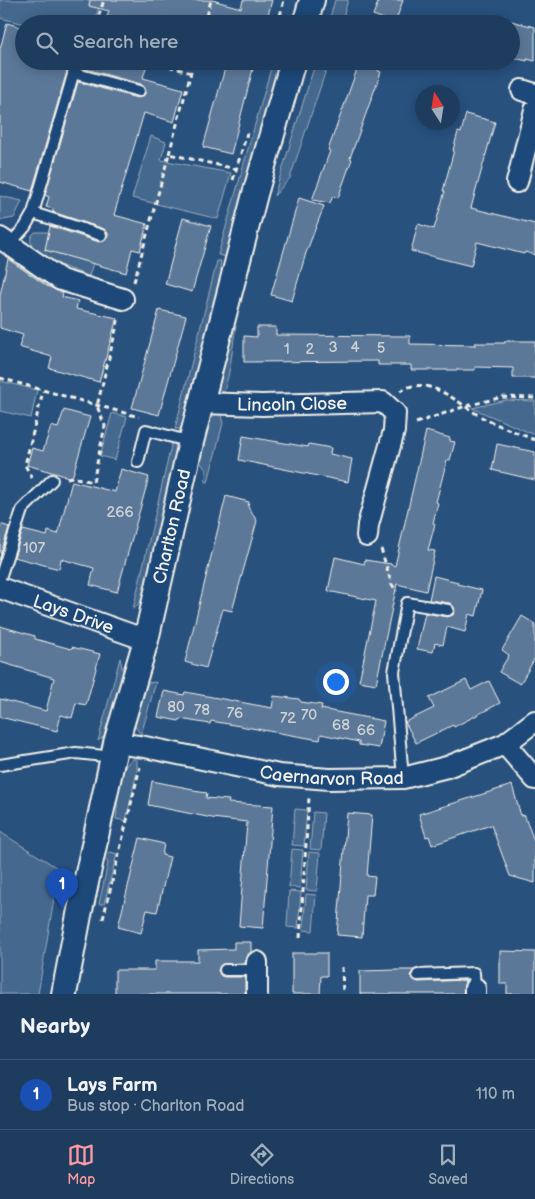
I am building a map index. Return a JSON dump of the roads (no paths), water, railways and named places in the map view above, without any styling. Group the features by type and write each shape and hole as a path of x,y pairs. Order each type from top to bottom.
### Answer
{"street":[{"path":"308,15 312,0"},
{"name":"Charlton Road","path":"64,994 115,750 146,640 191,442 255,194 290,70"},
{"path":"517,182 535,110"},
{"path":"5,241 61,280 123,299"},
{"name":"Lincoln Close","path":"202,403 262,405 382,402 395,413 394,431 368,530"},
{"name":"Lays Drive","path":"0,588 146,640"},
{"name":"Caernarvon Road","path":"115,750 145,747 279,775 329,779 403,778 448,767 505,744 535,721"},
{"path":"505,744 535,779"},
{"path":"257,966 257,994"}],"lane":[{"path":"5,241 25,227 33,213 74,70"},
{"path":"73,73 139,91"},
{"path":"33,213 101,235"},
{"path":"138,462 146,430 191,442"},
{"path":"0,578 22,510 52,480"},
{"path":"403,778 394,672 407,604 448,610"},
{"path":"0,765 76,753 115,750"},
{"path":"225,970 257,966"},
{"path":"418,975 474,973 475,991"}],"place":[{"name":"Lays Farm","path":"62,909"}]}
